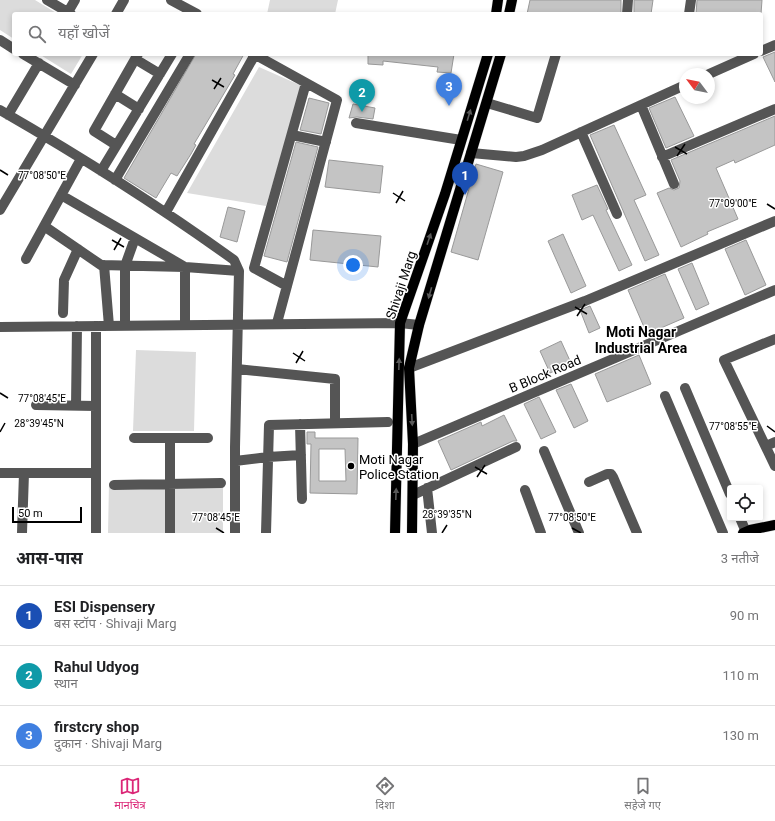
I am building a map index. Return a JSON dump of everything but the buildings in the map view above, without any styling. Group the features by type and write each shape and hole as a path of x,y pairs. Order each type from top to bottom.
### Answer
{"main road":[{"path":"496,12 498,0"},
{"path":"510,12 512,0"},
{"name":"Shivaji Marg","path":"395,533 400,323 445,194 487,56"},
{"path":"412,533 413,444 409,368 419,325 423,317 500,56"},
{"path":"745,532 775,525"}],"street":[{"path":"47,0 68,12"},
{"path":"70,12 75,0"},
{"path":"117,12 124,0"},
{"path":"171,0 193,12"},
{"path":"627,12 628,0"},
{"path":"689,12 691,0"},
{"path":"1,44 12,47"},
{"path":"763,50 775,44"},
{"path":"27,56 75,85"},
{"path":"0,210 92,56"},
{"path":"116,145 94,131 137,56 160,74"},
{"path":"100,171 171,56"},
{"path":"115,180 189,56"},
{"path":"166,212 254,56"},
{"path":"258,56 337,100 277,323"},
{"path":"487,103 537,118 555,56"},
{"path":"715,71 750,56"},
{"path":"39,63 4,112 44,135 166,212 234,260 239,271 235,533"},
{"path":"287,286 254,268 306,83"},
{"path":"471,153 508,157 524,156 679,88"},
{"path":"115,94 138,109"},
{"path":"641,105 674,184"},
{"path":"662,156 775,109"},
{"path":"356,124 462,140"},
{"path":"581,132 617,214"},
{"path":"292,135 326,142"},
{"path":"26,259 81,159"},
{"path":"61,195 184,267"},
{"path":"409,368 585,301 775,221"},
{"path":"44,226 102,265 184,267 239,271"},
{"path":"125,325 125,266 135,238"},
{"path":"63,313 64,280 78,249"},
{"path":"104,265 109,326"},
{"path":"184,267 185,324"},
{"name":"B Block Road","path":"413,444 775,290"},
{"path":"0,327 277,323 400,323 419,325"},
{"path":"76,406 77,326"},
{"path":"96,326 96,533"},
{"path":"775,339 724,360 770,444 775,466"},
{"path":"237,369 335,379 335,423"},
{"path":"685,388 727,487"},
{"path":"665,396 723,533"},
{"path":"36,405 96,406"},
{"path":"266,533 269,425 388,422"},
{"path":"300,424 302,499"},
{"path":"134,438 208,438"},
{"path":"170,438 170,533"},
{"path":"413,495 516,447"},
{"path":"544,451 579,533"},
{"path":"235,461 301,455"},
{"path":"0,473 96,473"},
{"path":"22,533 24,473"},
{"path":"590,482 607,474 610,474 613,477 637,533"},
{"path":"114,485 221,483"},
{"path":"427,488 432,533"},
{"path":"525,490 541,533"},
{"path":"741,521 745,532"}],"shaded area":[{"path":"0,0 35,0 55,12 12,12 12,38 0,30"},
{"path":"270,0 338,0 335,12 267,12"},
{"path":"42,56 82,56 71,74"},
{"path":"259,67 302,86 266,206 187,193"},
{"path":"136,350 196,352 194,431 133,431"},
{"path":"223,480 223,533 108,533 109,483"}],"place":[{"name":"firstcry shop","path":"449,106"},
{"name":"Rahul Udyog","path":"362,112"},
{"name":"ESI Dispensery","path":"465,195"},
{"name":"Moti Nagar Police Station","path":"351,466"}],"district":[{"name":"Moti Nagar Industrial Area","path":"641,340"}]}
